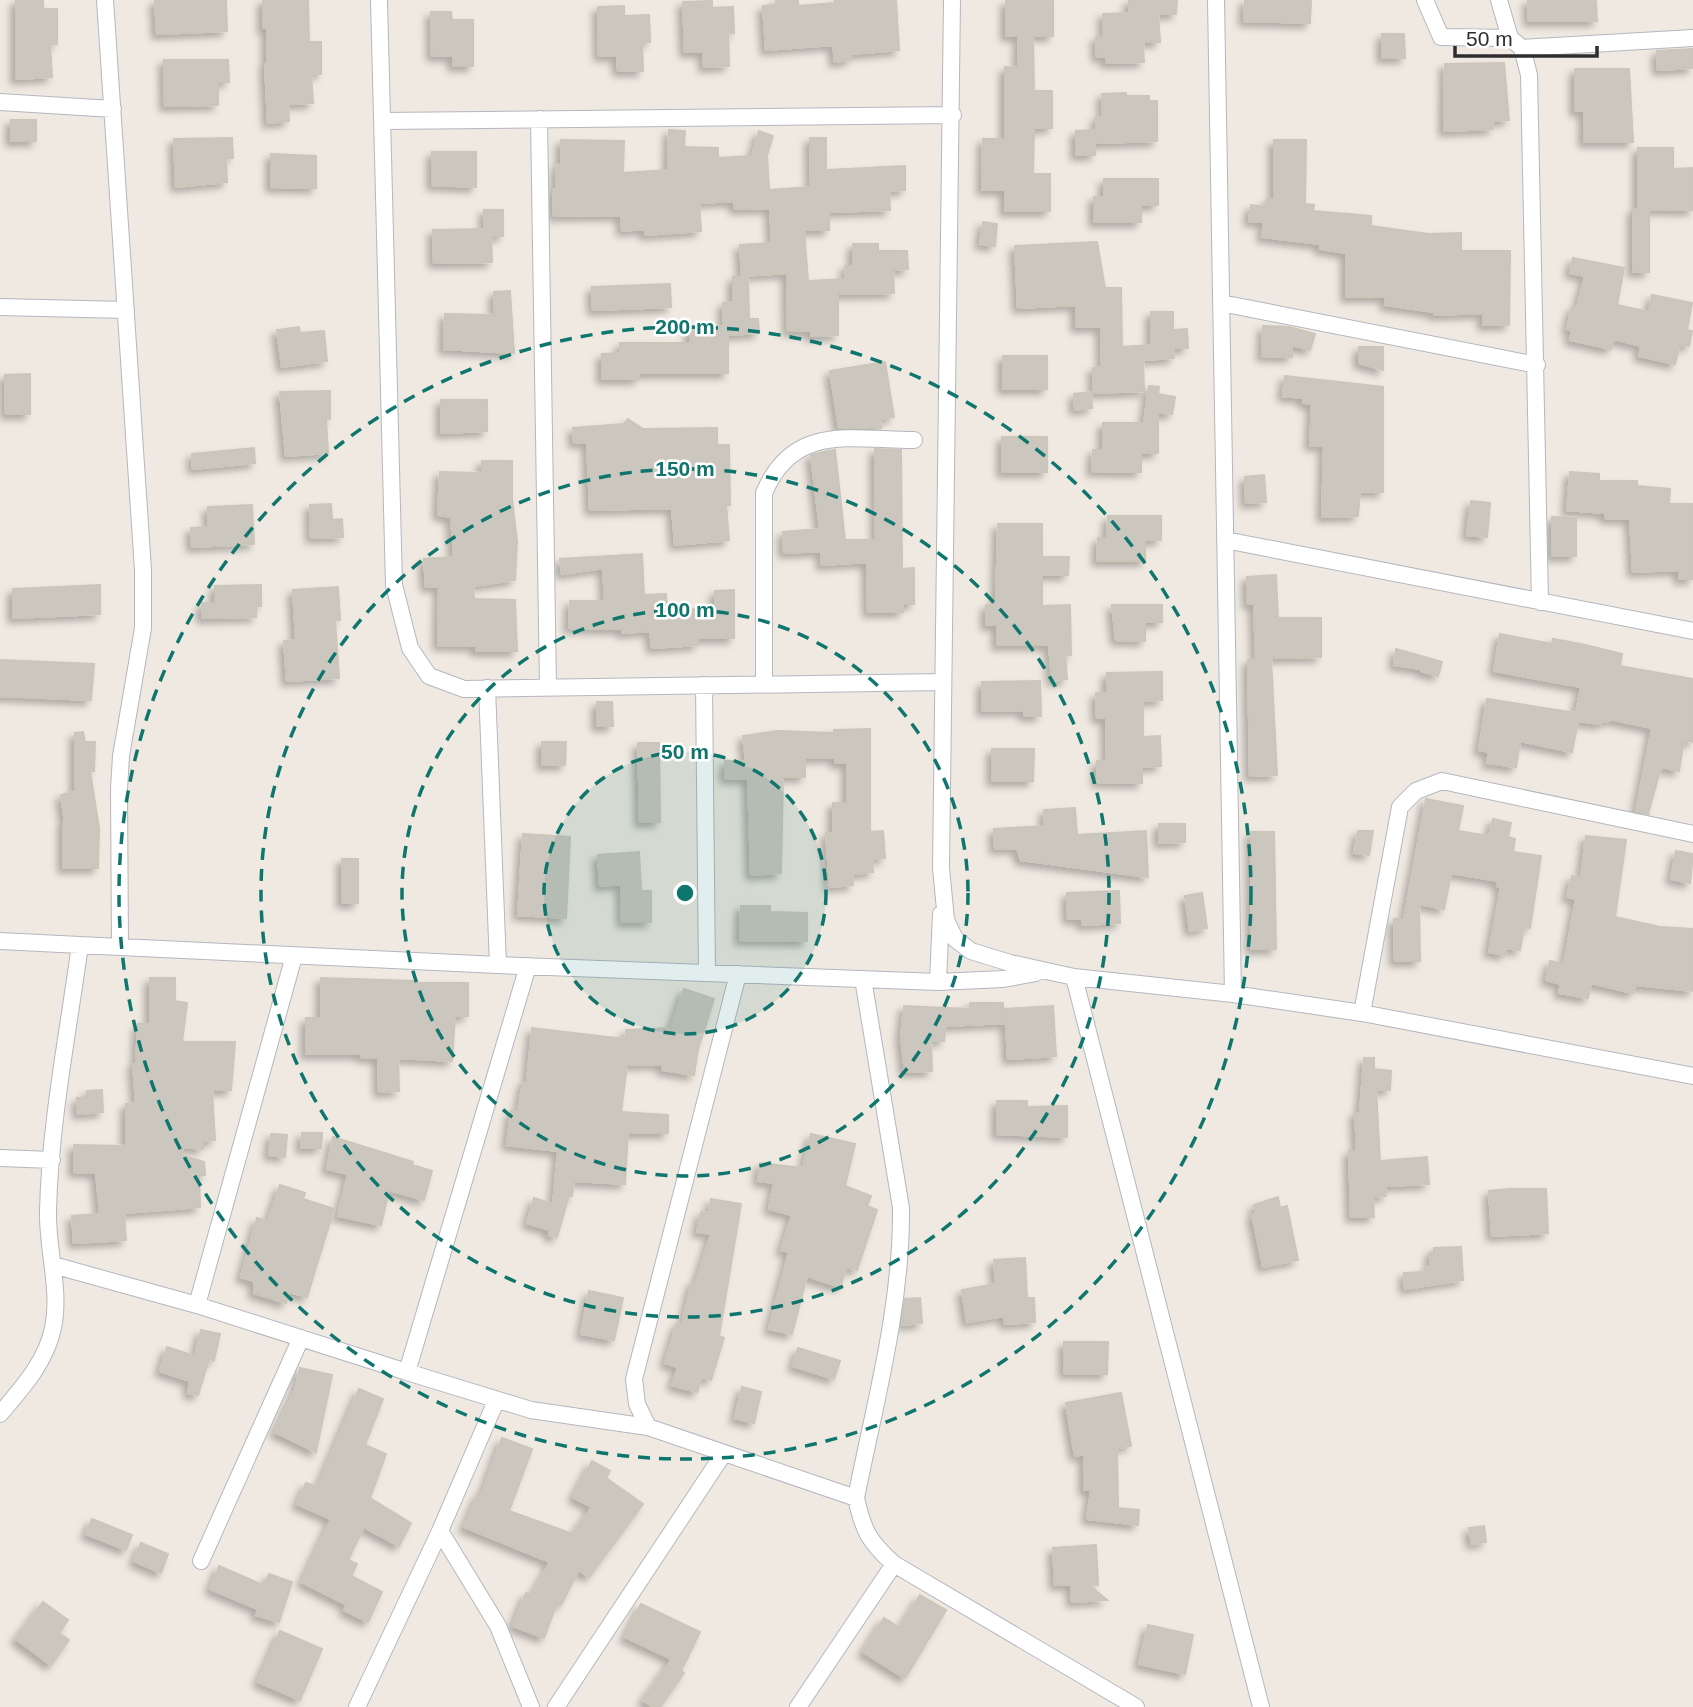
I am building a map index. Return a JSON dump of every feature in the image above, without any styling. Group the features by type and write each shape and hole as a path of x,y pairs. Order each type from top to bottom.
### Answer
{"street":[{"path":"105,0 144,570 143,628 120,767 120,947"},
{"path":"379,0 394,585 410,648 429,676 464,689 942,682"},
{"path":"938,982 942,895 942,682 953,115 952,0"},
{"path":"1216,0 1233,994"},
{"path":"1425,0 1441,37 1516,43 1693,38"},
{"path":"1499,0 1529,75 1531,103 1540,602"},
{"path":"0,102 113,109"},
{"path":"382,121 953,115"},
{"path":"539,119 548,687"},
{"path":"1221,303 1537,365"},
{"path":"0,307 126,310"},
{"path":"764,684 765,493 774,470 791,453 814,440 914,440"},
{"path":"1225,540 1693,631"},
{"path":"704,685 707,973"},
{"path":"487,688 498,965"},
{"path":"1362,1013 1400,807 1416,791 1442,781 1693,834"},
{"path":"942,895 946,920 955,939 971,951 1042,972 1233,994 1362,1013 1693,1076"},
{"path":"0,941 498,965 938,982 1003,979 1042,972"},
{"path":"0,1414 27,1382 47,1347 56,1307 48,1210 80,945"},
{"path":"197,1305 294,956"},
{"path":"407,1372 528,966"},
{"path":"648,1427 637,1404 634,1379 738,974"},
{"path":"1074,977 1261,1707"},
{"path":"863,979 901,1208 902,1244 899,1283 856,1498 862,1525 874,1546 894,1564 1136,1707"},
{"path":"0,1158 52,1160"},
{"path":"53,1265 197,1305 496,1401 572,1417 648,1427 856,1498"},
{"path":"201,1561 300,1338"},
{"path":"357,1707 440,1531 496,1401"},
{"path":"556,1707 724,1453"},
{"path":"440,1531 498,1626 531,1707"},
{"path":"798,1707 894,1564"}],"building":[{"path":"16,0 43,0 43,9 57,9 57,44 50,44 52,77 16,79"},
{"path":"155,0 226,0 227,31 157,34"},
{"path":"263,0 308,0 309,42 321,42 321,74 311,74 313,103 288,104 289,121 268,123 265,64 267,28 263,28"},
{"path":"776,0 798,0 798,6 835,3 835,0 896,0 899,50 850,54 851,60 835,62 833,45 766,50 763,6 776,5"},
{"path":"1053,0 1053,36 1033,36 1034,91 1052,91 1052,128 1034,128 1033,174 1050,174 1050,211 1005,211 1005,190 982,190 983,139 1005,139 1005,67 1018,68 1019,36 1006,36 1006,1"},
{"path":"1129,0 1177,0 1176,14 1158,14 1160,42 1143,42 1144,62 1106,63 1106,56 1097,57 1096,37 1104,37 1103,14 1129,13"},
{"path":"1245,0 1311,0 1310,23 1244,21"},
{"path":"1528,0 1596,0 1597,21 1529,21"},
{"path":"712,1 712,8 733,7 734,33 728,33 729,66 704,67 703,52 685,52 683,2"},
{"path":"624,6 624,16 649,15 650,42 642,42 643,71 618,71 617,56 599,56 598,7"},
{"path":"431,12 451,12 452,20 473,20 473,66 453,66 453,56 432,56"},
{"path":"1382,34 1404,34 1405,58 1382,58"},
{"path":"1692,49 1693,68 1658,70 1657,51"},
{"path":"164,60 228,60 229,82 218,82 218,105 165,106"},
{"path":"1504,63 1509,120 1492,121 1493,129 1444,131 1445,64"},
{"path":"1575,69 1629,69 1633,142 1584,142 1584,111 1575,111"},
{"path":"1126,93 1126,96 1149,96 1149,101 1157,101 1157,141 1097,143 1096,117 1103,117 1102,94"},
{"path":"11,120 36,120 36,141 11,141"},
{"path":"669,130 685,131 684,147 718,148 718,158 752,156 759,131 773,136 767,155 769,190 811,187 810,138 826,138 826,170 905,166 905,190 889,191 890,210 829,212 829,230 804,230 808,281 846,279 845,266 853,266 853,244 878,244 878,251 907,251 908,269 893,270 894,293 838,294 838,335 811,336 811,331 788,331 787,273 742,276 740,245 772,243 770,208 735,209 734,201 699,203 701,231 645,235 645,229 622,231 621,215 554,216 553,190 556,189 557,164 561,164 561,140 624,141 623,173 668,170"},
{"path":"1095,130 1095,155 1076,155 1076,131"},
{"path":"232,138 233,158 226,158 227,182 176,187 174,139"},
{"path":"1274,140 1306,140 1305,204 1314,205 1313,211 1371,216 1371,226 1428,234 1461,233 1461,251 1510,251 1509,325 1483,325 1483,313 1434,315 1434,312 1385,305 1386,297 1346,297 1346,253 1320,249 1321,244 1262,237 1264,222 1249,221 1251,205 1266,207 1267,199 1274,200"},
{"path":"1638,148 1673,148 1673,169 1693,168 1693,210 1638,209"},
{"path":"432,152 476,152 476,187 432,185"},
{"path":"271,154 316,156 316,188 271,187"},
{"path":"1104,179 1158,179 1158,205 1141,205 1141,222 1094,222 1094,197 1104,197"},
{"path":"1633,209 1649,209 1649,272 1633,272"},
{"path":"484,210 503,210 503,236 491,236 492,262 434,263 433,230 485,229"},
{"path":"983,222 997,224 995,246 980,244"},
{"path":"1097,242 1105,288 1121,288 1122,347 1151,345 1151,312 1173,312 1173,330 1187,329 1188,348 1173,348 1174,358 1143,360 1144,391 1094,393 1093,368 1102,367 1101,327 1076,327 1076,305 1018,308 1015,246"},
{"path":"1573,258 1624,268 1617,305 1649,312 1652,295 1692,303 1687,330 1692,331 1689,346 1680,344 1675,364 1639,356 1641,346 1614,339 1611,349 1570,340 1572,330 1567,329 1572,307 1577,308 1585,276 1570,273"},
{"path":"733,277 748,277 749,319 758,319 759,333 728,335 728,373 639,373 639,379 602,379 602,354 620,353 620,343 690,343 690,328 724,326 723,303 733,302"},
{"path":"670,284 671,307 593,310 592,287"},
{"path":"510,291 514,353 444,349 445,314 495,315 494,292"},
{"path":"1263,326 1289,327 1315,334 1310,350 1292,345 1292,357 1262,356"},
{"path":"299,327 300,333 324,331 327,361 282,367 277,330"},
{"path":"1359,347 1383,347 1383,370 1359,363"},
{"path":"1003,356 1047,356 1047,389 1003,389"},
{"path":"885,362 894,417 880,419 881,428 839,428 830,371"},
{"path":"30,374 30,414 6,414 5,375"},
{"path":"1285,376 1383,387 1383,492 1360,491 1358,516 1322,517 1324,446 1310,445 1312,404 1303,403 1304,398 1283,396"},
{"path":"1149,386 1159,387 1158,394 1175,397 1172,414 1158,412 1158,453 1141,453 1141,472 1092,471 1093,450 1103,450 1103,423 1144,423"},
{"path":"330,391 330,419 326,419 328,453 286,456 280,392"},
{"path":"1091,392 1092,408 1075,410 1074,394"},
{"path":"441,400 487,400 487,431 441,433"},
{"path":"628,419 643,429 717,428 717,445 729,445 730,505 726,505 729,540 675,545 672,508 590,510 587,442 574,443 573,428 624,424"},
{"path":"1002,437 1047,437 1047,472 1002,472"},
{"path":"254,448 255,463 193,469 192,454"},
{"path":"875,449 901,450 902,569 914,568 914,604 903,604 903,612 868,612 867,562 822,565 821,551 784,553 783,532 820,529 811,455 835,450 845,540 876,540"},
{"path":"482,461 512,461 512,499 517,541 515,580 473,586 474,599 515,600 517,651 476,651 476,646 438,645 439,586 426,587 424,559 454,557 451,517 438,515 440,472 482,473"},
{"path":"1570,472 1599,474 1599,481 1637,481 1637,486 1670,489 1669,504 1693,504 1693,579 1679,579 1679,570 1633,572 1630,519 1605,518 1605,513 1567,510"},
{"path":"1264,475 1266,502 1246,503 1245,477"},
{"path":"1471,501 1490,503 1487,537 1467,535"},
{"path":"331,504 332,520 342,519 343,537 311,538 310,505"},
{"path":"252,505 254,544 192,547 191,528 209,527 208,507"},
{"path":"1108,516 1161,516 1161,540 1145,540 1145,561 1097,561 1098,538 1107,538"},
{"path":"1552,517 1576,518 1576,556 1552,556"},
{"path":"998,524 1042,524 1042,557 1069,557 1068,575 1042,575 1042,606 1070,605 1071,655 1065,655 1067,679 1052,681 1049,645 997,645 997,625 986,625 986,605 996,605"},
{"path":"642,554 644,595 666,594 667,611 715,608 715,591 734,590 734,638 697,638 698,645 652,648 650,631 622,633 622,629 569,628 570,601 605,601 603,568 562,574 560,559"},
{"path":"1276,575 1278,618 1321,618 1321,657 1271,658 1277,775 1250,776 1248,660 1256,660 1254,604 1248,604 1247,577"},
{"path":"100,585 100,614 13,618 13,589"},
{"path":"261,585 261,606 256,606 256,617 202,618 202,603 215,603 215,586"},
{"path":"338,587 340,620 335,620 339,678 287,681 284,641 296,640 293,590"},
{"path":"1112,605 1162,605 1162,622 1145,622 1145,641 1116,640"},
{"path":"1500,634 1552,644 1553,639 1581,644 1622,654 1620,666 1693,679 1693,742 1684,740 1679,771 1661,767 1648,814 1636,811 1652,728 1609,719 1608,722 1601,721 1601,724 1578,721 1572,752 1520,741 1516,767 1487,763 1489,752 1479,750 1487,699 1576,713 1581,687 1494,671"},
{"path":"1396,649 1442,662 1438,676 1421,669 1394,665"},
{"path":"0,660 94,664 91,700 0,696"},
{"path":"1162,672 1162,700 1143,701 1143,737 1160,736 1161,766 1142,767 1142,783 1097,782 1097,761 1107,761 1106,718 1097,718 1096,693 1107,693 1107,673"},
{"path":"1040,681 1041,716 1024,716 1024,710 982,711 982,682"},
{"path":"597,702 612,702 613,726 597,726"},
{"path":"870,729 870,832 883,831 885,858 872,859 873,872 852,874 853,885 830,887 826,833 833,833 833,803 847,803 847,763 835,763 835,757 805,758 805,777 783,777 781,873 751,875 748,779 725,778 725,761 746,761 743,736 778,731 834,733 834,730"},
{"path":"83,732 85,742 95,742 94,771 90,771 99,828 98,868 63,868 65,823 61,795 75,792 75,733"},
{"path":"542,742 566,742 565,765 542,765"},
{"path":"638,743 659,743 660,822 640,822"},
{"path":"992,749 1034,749 1033,781 992,781"},
{"path":"1426,799 1463,806 1458,831 1489,836 1493,819 1511,823 1508,837 1515,839 1513,852 1541,856 1530,928 1524,927 1520,950 1506,948 1505,955 1489,952 1501,887 1497,886 1498,881 1451,873 1444,909 1419,904 1420,961 1395,961 1394,919 1404,919"},
{"path":"1075,808 1077,835 1146,831 1148,877 1021,860 1017,848 995,849 994,829 1045,826 1044,810"},
{"path":"1159,824 1185,824 1185,842 1159,843"},
{"path":"1358,831 1373,831 1369,855 1354,853"},
{"path":"1251,832 1274,832 1276,949 1251,949"},
{"path":"523,834 570,837 566,918 518,915"},
{"path":"1586,836 1626,840 1615,917 1660,927 1693,929 1693,991 1635,985 1633,993 1591,983 1588,998 1559,993 1561,984 1546,980 1550,961 1564,964 1576,899 1567,897 1572,876 1581,878"},
{"path":"1676,851 1693,854 1690,883 1671,879"},
{"path":"639,852 641,891 651,891 651,922 622,922 621,884 600,886 598,855"},
{"path":"342,859 358,859 358,903 342,903"},
{"path":"1119,891 1120,923 1082,925 1082,919 1068,919 1067,893"},
{"path":"1202,893 1207,928 1190,931 1185,896"},
{"path":"741,906 770,906 770,912 807,913 807,941 740,940"},
{"path":"150,978 175,978 175,1001 187,1003 182,1042 235,1042 231,1090 212,1090 215,1140 203,1141 203,1149 183,1147 181,1155 204,1162 205,1175 199,1176 200,1207 124,1213 126,1240 74,1243 72,1216 100,1214 96,1173 74,1172 74,1145 126,1146 126,1104 136,1103 133,1064 136,1064 138,1024 150,1024"},
{"path":"321,978 468,983 468,1016 455,1016 452,1061 398,1058 399,1091 379,1092 378,1058 361,1057 361,1054 306,1054 306,1018 321,1018"},
{"path":"684,989 714,999 698,1049 694,1075 662,1070 662,1064 627,1065 621,1112 668,1115 668,1133 628,1133 625,1184 574,1181 572,1196 569,1196 557,1237 549,1235 550,1230 527,1223 534,1198 553,1204 558,1151 507,1145 511,1111 518,1111 523,1082 527,1082 532,1028 625,1039 626,1030 671,1028"},
{"path":"970,1003 1003,1003 1004,1023 946,1026 944,1041 931,1040 932,1071 905,1072 901,1037 904,1006 970,1009"},
{"path":"1053,1006 1056,1056 1008,1059 1005,1009"},
{"path":"1364,1058 1374,1058 1374,1069 1391,1071 1390,1090 1376,1089 1380,1161 1427,1157 1429,1184 1385,1186 1386,1196 1373,1197 1374,1217 1351,1217 1349,1151 1357,1151 1355,1113 1360,1113"},
{"path":"102,1090 103,1112 78,1114 77,1098 87,1098 87,1091"},
{"path":"997,1101 1027,1101 1027,1107 1067,1106 1067,1137 997,1134"},
{"path":"302,1133 322,1133 321,1148 301,1148"},
{"path":"271,1134 287,1135 285,1157 269,1155"},
{"path":"811,1134 855,1144 845,1186 871,1196 867,1206 877,1210 857,1270 847,1267 840,1287 807,1276 792,1334 769,1329 789,1252 781,1250 792,1215 769,1209 774,1183 758,1181 760,1163 803,1168"},
{"path":"333,1137 413,1162 412,1165 432,1171 424,1200 389,1190 381,1225 338,1216 348,1174 327,1169"},
{"path":"280,1185 305,1193 303,1199 334,1209 307,1297 289,1292 286,1303 254,1293 254,1281 241,1277 257,1218 268,1221"},
{"path":"1546,1189 1548,1233 1492,1236 1489,1191"},
{"path":"1278,1197 1280,1208 1287,1206 1298,1260 1263,1267 1252,1214 1256,1214 1254,1205"},
{"path":"711,1199 741,1204 719,1336 724,1338 711,1380 702,1377 697,1392 672,1385 678,1367 665,1363 677,1323 682,1325 692,1282 696,1282 711,1234 697,1232 701,1212 709,1213"},
{"path":"1461,1247 1463,1280 1405,1289 1404,1273 1425,1272 1425,1268 1431,1267 1430,1253 1434,1253 1434,1248"},
{"path":"1025,1258 1027,1298 1034,1298 1035,1322 1005,1324 1004,1316 967,1322 962,1290 996,1284 994,1260"},
{"path":"589,1291 623,1298 614,1340 581,1334"},
{"path":"920,1298 922,1323 902,1325 905,1299"},
{"path":"201,1330 220,1334 214,1360 209,1359 198,1395 188,1393 190,1381 160,1371 167,1347 195,1356"},
{"path":"1064,1342 1108,1342 1107,1374 1064,1373"},
{"path":"798,1348 840,1361 834,1379 793,1366"},
{"path":"300,1368 332,1375 316,1452 275,1432 295,1390"},
{"path":"742,1387 761,1392 754,1423 735,1418"},
{"path":"359,1389 383,1399 365,1445 386,1454 370,1498 411,1523 399,1546 364,1527 348,1560 357,1564 351,1576 382,1592 368,1622 344,1610 347,1605 302,1582 331,1519 297,1504 306,1483 318,1487"},
{"path":"1121,1393 1131,1446 1117,1448 1118,1508 1139,1510 1138,1525 1087,1519 1091,1490 1084,1490 1084,1454 1075,1456 1066,1403"},
{"path":"502,1438 532,1449 509,1511 573,1534 592,1507 573,1497 592,1461 610,1471 606,1478 643,1504 589,1577 579,1570 561,1605 557,1603 544,1638 513,1626 526,1593 532,1595 550,1562 464,1527 479,1493 482,1494"},
{"path":"92,1519 132,1535 126,1550 86,1534"},
{"path":"1484,1526 1486,1542 1472,1544 1469,1528"},
{"path":"141,1543 168,1554 161,1573 134,1561"},
{"path":"1096,1545 1098,1585 1088,1584 1107,1600 1072,1602 1071,1585 1055,1585 1053,1548"},
{"path":"219,1566 265,1586 269,1574 292,1582 279,1622 256,1615 258,1609 210,1589"},
{"path":"920,1595 946,1610 905,1678 863,1652 884,1618 900,1628"},
{"path":"43,1602 68,1620 59,1633 69,1640 51,1665 16,1639"},
{"path":"641,1604 700,1632 681,1671 684,1673 660,1707 653,1707 643,1700 672,1659 625,1637"},
{"path":"1148,1625 1193,1635 1185,1674 1139,1664"},
{"path":"280,1631 322,1649 300,1700 258,1682"}]}
